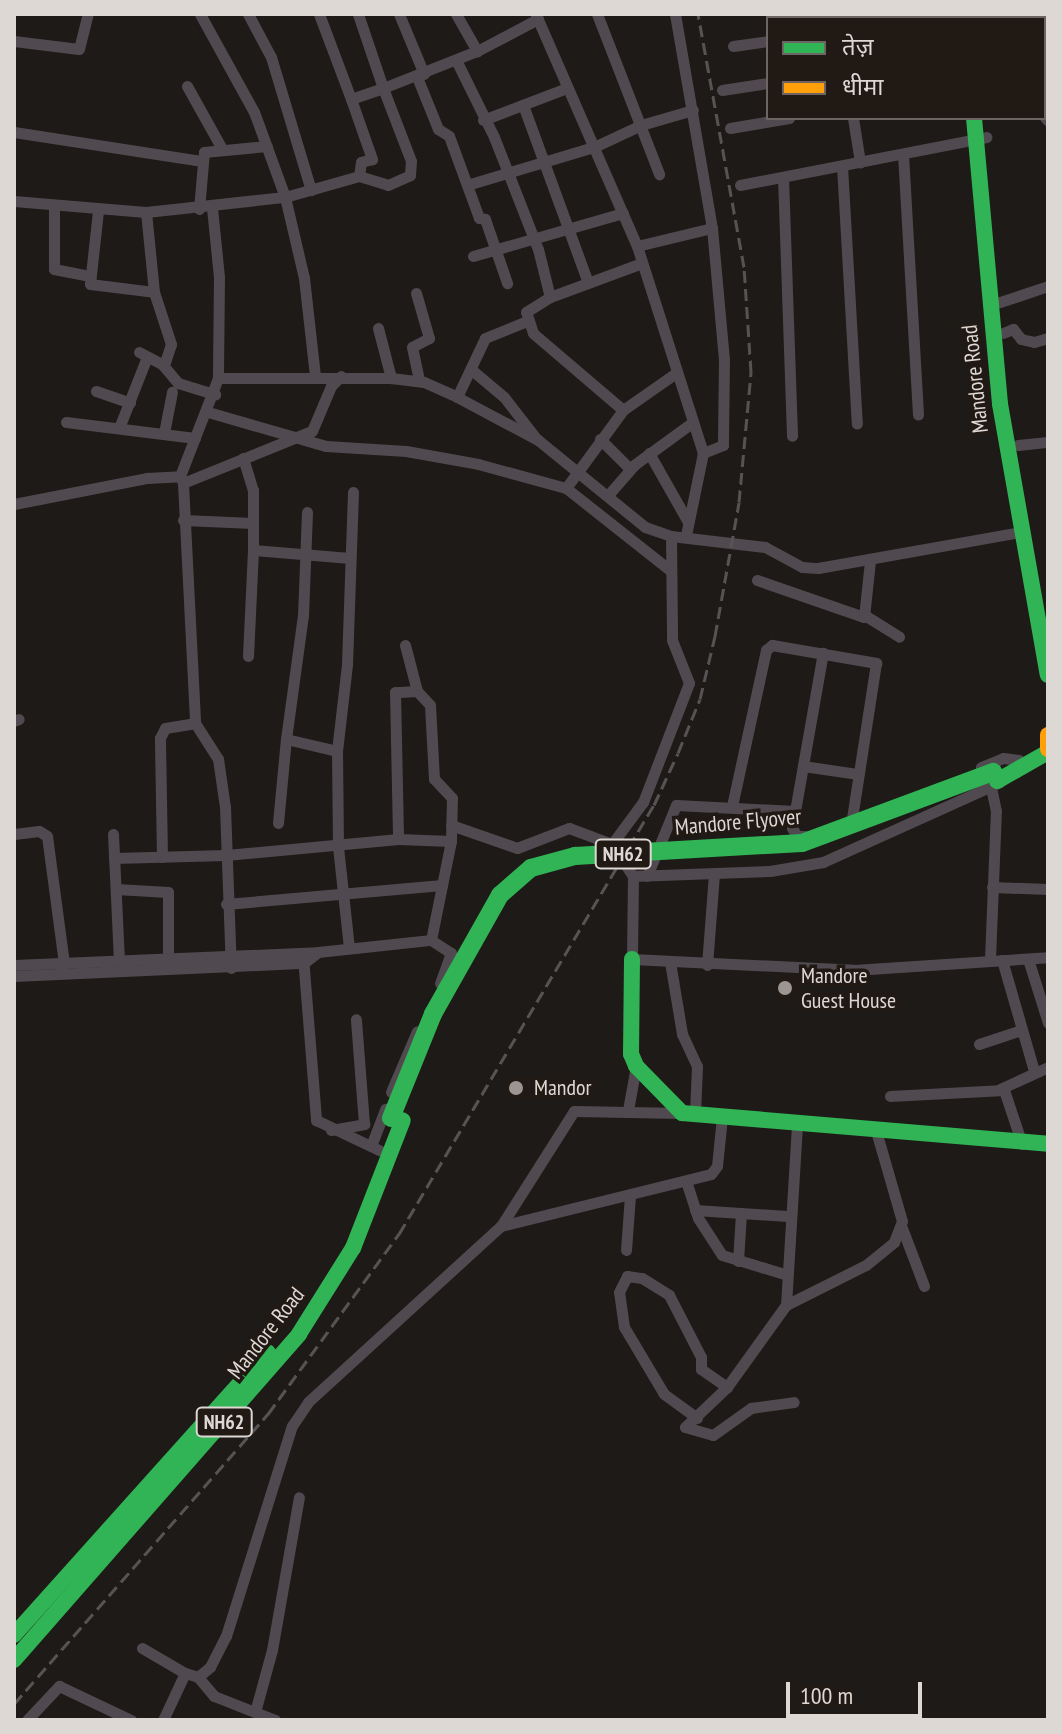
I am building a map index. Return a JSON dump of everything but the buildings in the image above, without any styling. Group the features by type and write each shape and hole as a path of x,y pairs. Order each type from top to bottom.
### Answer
{"main road":[{"name":"Mandore Road","path":"975,120 981,138 1003,333 1045,622"},
{"name":"Mandore Road","path":"984,120 981,138 1000,404 1021,532 1045,622"},
{"path":"1045,622 1048,675"},
{"name":"NH62","path":"1024,763 1047,740"},
{"name":"Mandore Flyover","path":"380,1150 397,1119 433,1014 500,895 531,868 575,856 802,843 994,780 1024,763"},
{"path":"632,959 630,1037 636,1066 689,1113 1048,1144"},
{"name":"Mandore Road","path":"14,1660 299,1334 353,1248 380,1150"},
{"name":"NH62","path":"14,1635 290,1324 331,1261 380,1150"}],"street":[{"path":"14,41 79,49 88,14"},
{"path":"200,14 267,146 285,197 304,278 315,376"},
{"path":"248,14 271,57 311,190"},
{"path":"319,14 372,159 361,162 359,176"},
{"path":"14,201 98,211 199,209 285,197 359,176 388,185 410,175 411,161 358,14"},
{"path":"399,14 438,129 449,136 507,283"},
{"path":"456,14 477,51"},
{"path":"597,14 659,174"},
{"path":"675,14 712,228 724,359 721,449 703,453"},
{"path":"351,99 477,51 537,17 637,246 703,453 687,528 672,539 669,566 672,640 689,683 643,802 612,844"},
{"path":"733,46 766,41"},
{"path":"456,60 507,173 550,297"},
{"path":"722,90 766,83"},
{"path":"187,86 221,147"},
{"path":"483,120 567,88"},
{"path":"523,105 571,226 588,283"},
{"path":"467,185 594,147 641,125 693,110"},
{"path":"730,128 777,120"},
{"path":"853,120 860,162"},
{"path":"14,132 201,161"},
{"path":"740,185 981,138"},
{"path":"199,209 204,152 221,147 267,146"},
{"path":"903,154 918,415"},
{"path":"842,166 857,424"},
{"path":"783,177 792,436"},
{"path":"54,205 54,269 90,276"},
{"path":"212,208 219,277 218,378 182,482 195,723 218,759 231,968"},
{"path":"98,211 91,286 154,292"},
{"path":"146,212 154,292 171,344 164,366"},
{"path":"473,256 623,213"},
{"path":"637,246 712,228"},
{"path":"623,410 533,333 527,321 530,306 642,263"},
{"path":"1000,302 1048,286"},
{"path":"416,293 429,338 412,347 419,381"},
{"path":"457,397 473,371 487,336 527,321"},
{"path":"378,328 391,378"},
{"path":"1003,333 1013,329 1021,339 1034,342 1048,338"},
{"path":"119,428 130,403 143,355 164,366 178,383 215,394"},
{"path":"473,371 504,397 538,440 576,472 609,494 645,527 672,539"},
{"path":"566,488 623,410 676,373"},
{"path":"218,378 341,376 419,381 457,397 538,440"},
{"path":"14,504 182,482 247,467 306,438 331,386 341,376"},
{"path":"96,391 130,403"},
{"path":"164,433 172,392"},
{"path":"208,412 326,446 464,461 566,488 669,566"},
{"path":"66,422 195,438"},
{"path":"609,494 630,469 693,422"},
{"path":"600,439 630,469"},
{"path":"1018,445 1048,442"},
{"path":"649,453 687,528 765,547 802,567 870,561 1021,532"},
{"path":"247,467 253,523 248,656"},
{"path":"349,948 338,846 337,751 353,492"},
{"path":"278,823 303,615 307,512"},
{"path":"183,520 253,523"},
{"path":"253,550 350,558"},
{"path":"866,614 870,561"},
{"path":"757,580 866,614 899,637"},
{"path":"405,645 417,691 430,705 434,779 452,798 451,841 431,940"},
{"path":"732,806 768,647 876,663 852,818"},
{"path":"823,653 792,828 797,836 852,818 1003,758 1024,763"},
{"path":"398,839 395,692 417,691"},
{"path":"162,857 160,738 165,728 195,723"},
{"path":"286,739 337,751"},
{"path":"803,766 858,774"},
{"path":"633,876 714,873 823,862 994,780 996,811 992,887 996,960 1034,1071"},
{"path":"647,876 665,821 676,805 795,811"},
{"path":"451,825 517,848 569,828 612,844 633,876 632,959 854,970 1048,957"},
{"path":"14,834 39,831 47,836 64,964"},
{"path":"113,834 119,961"},
{"path":"114,858 226,855 398,839 451,841"},
{"path":"707,965 714,873"},
{"path":"226,904 442,885"},
{"path":"992,887 1048,889"},
{"path":"116,889 168,892 168,960"},
{"path":"14,976 231,968 303,958 318,952 431,940 448,948 452,957 405,1054 380,1150 318,1125 303,958"},
{"path":"14,965 168,960 230,954 303,958"},
{"path":"1028,959 1048,1023"},
{"path":"198,1677 210,1667 226,1636 292,1426 342,1367 501,1226 574,1111 689,1113 697,1066 682,1034 670,962"},
{"path":"331,1130 364,1124 356,1019"},
{"path":"979,1044 1021,1030"},
{"path":"628,1110 636,1066"},
{"path":"890,1096 1000,1089 1048,1067"},
{"path":"1000,1089 1011,1099 1022,1144"},
{"path":"501,1226 711,1174 717,1166 722,1117"},
{"path":"786,1305 784,1274 797,1124"},
{"path":"876,1131 902,1228 924,1286"},
{"path":"686,1181 695,1210 722,1255 784,1274"},
{"path":"626,1250 630,1196"},
{"path":"695,1210 788,1216"},
{"path":"738,1261 741,1213"},
{"path":"794,1402 751,1408 713,1435 685,1427 727,1387 786,1305 866,1265 894,1242 902,1228"},
{"path":"697,1418 664,1394 624,1327 619,1292 627,1276 642,1278 669,1295 701,1357 701,1369 727,1387"},
{"path":"255,1712 272,1650 299,1497"},
{"path":"142,1648 185,1673 198,1677 214,1696 275,1720"},
{"path":"163,1720 185,1673"},
{"path":"27,1720 59,1686 131,1720"}],"railway":[{"path":"14,1704 268,1414 399,1234 654,805 700,699 715,636 739,502 751,372 744,267 698,14"}],"traffic: fast":[{"path":"974,120 1000,404 1048,675"},
{"path":"997,781 1048,752"},
{"path":"391,1118 433,1014 500,895 531,868 575,856 802,843 993,772"},
{"path":"632,959 631,1054 636,1066 682,1113 1048,1144"},
{"path":"14,1660 299,1334 353,1248 403,1120"},
{"path":"14,1635 268,1352"}],"traffic: slow":[{"path":"1048,735 1048,749"}],"place":[{"name":"Mandore Guest House","path":"785,988"},
{"name":"Mandor","path":"516,1088"}]}
